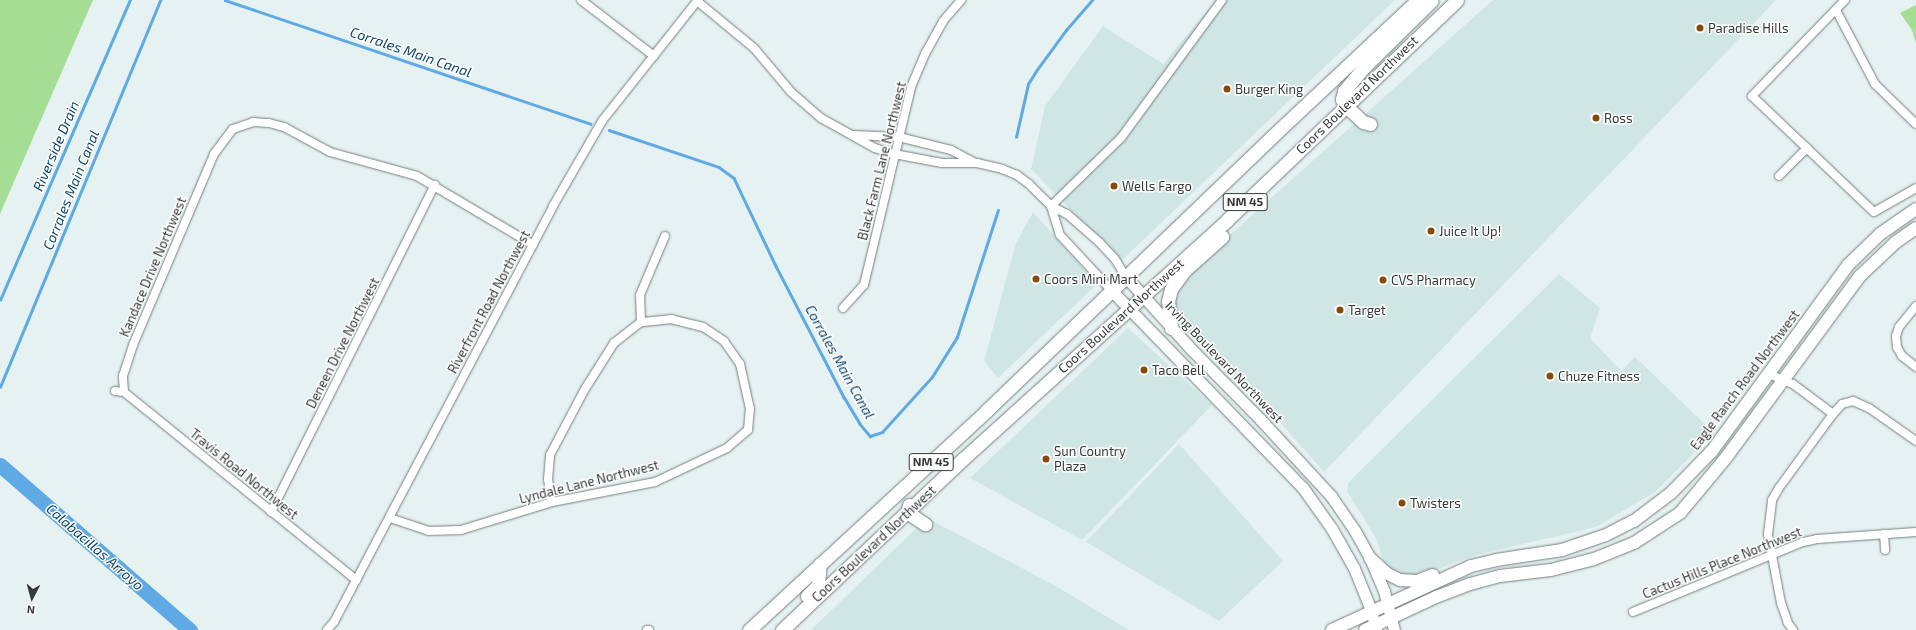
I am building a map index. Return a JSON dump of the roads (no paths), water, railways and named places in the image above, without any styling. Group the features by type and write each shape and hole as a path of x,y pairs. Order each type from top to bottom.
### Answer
{"main road":[{"name":"Coors Boulevard Northwest","path":"749,630 959,436 1418,0"},
{"path":"1370,124 1363,122 1346,106 1342,99 1347,86 1364,67 1432,0"},
{"name":"Coors Boulevard Northwest","path":"782,630 964,458 1227,220 1456,0"},
{"name":"Eagle Ranch Road Northwest","path":"1332,630 1371,610 1471,566 1566,549 1606,535 1634,522 1671,493 1712,451 1848,265 1880,234 1916,209"},
{"path":"1171,328 1168,301 1171,289 1185,270 1224,235 1227,220"},
{"path":"1372,628 1436,597 1470,584 1500,576 1551,570 1570,566 1634,543 1680,513 1725,459 1860,276 1896,242 1916,228"},
{"path":"925,524 907,512 910,503 944,465 959,436"},
{"path":"1370,558 1390,576 1400,580 1411,581 1423,579 1480,557 1489,556 1504,559"},
{"path":"772,630 818,585 820,564"}],"street":[{"path":"581,0 654,56"},
{"name":"Black Farm Lane Northwest","path":"843,308 864,285 911,87 925,54 943,21 961,0"},
{"path":"1051,206 1121,138 1222,0"},
{"path":"1845,0 1752,96 1874,212 1916,188"},
{"path":"698,1 754,48 802,104 821,118 875,148 894,154 942,163 977,163"},
{"name":"Riverfront Road Northwest","path":"327,630 334,626 356,580 533,245 602,121 698,1"},
{"path":"1836,10 1876,84 1916,124"},
{"name":"Kandace Drive Northwest","path":"124,392 123,376 134,345 214,154 233,129 253,122 269,123 284,128 330,152 417,176 435,185 533,245"},
{"path":"851,135 899,137 950,150 977,163 1002,169 1017,175 1029,184 1051,206 1060,235 1128,308 1303,488 1332,529 1354,568 1371,610 1372,628"},
{"path":"1779,176 1807,148"},
{"name":"Deneen Drive Northwest","path":"271,512 435,185"},
{"name":"Irving Boulevard Northwest","path":"1051,206 1067,214 1099,242 1115,259 1126,277 1171,328 1322,485 1346,518 1370,558 1388,603 1394,630"},
{"path":"552,502 548,479 550,455 585,389 614,343 641,322 640,295 665,236"},
{"path":"1916,306 1899,327 1896,336 1897,347 1902,356 1916,367"},
{"name":"Lyndale Lane Northwest","path":"390,518 430,531 461,530 552,502 654,482 727,448 748,430 750,408 740,364 724,341 703,327 672,319 641,322"},
{"path":"1769,374 1793,384 1833,414"},
{"path":"115,392 124,392"},
{"name":"Travis Road Northwest","path":"124,392 356,580"},
{"path":"1793,630 1788,623 1781,603 1768,534 1772,500 1778,488 1842,404 1854,401 1870,408 1916,441"},
{"name":"Cactus Hills Place Northwest","path":"1633,612 1803,542 1817,539 1916,532"},
{"path":"1884,534 1885,550"}],"waterway":[{"name":"Riverside Drain","path":"0,300 130,0"},
{"name":"Corrales Main Canal","path":"0,387 160,0"},
{"name":"Corrales Main Canal","path":"225,0 591,124"},
{"name":"Corrales Main Canal","path":"1016,137 1028,84 1066,30 1092,0"},
{"name":"Corrales Main Canal","path":"609,130 719,167 734,178 776,266 844,397 860,424 870,436 882,432 932,377 957,337 998,210"},
{"name":"Calabacillas Arroyo","path":"0,465 190,630"}],"place":[{"name":"Paradise Hills","path":"1700,28"},
{"name":"Burger King","path":"1227,89"},
{"name":"Ross","path":"1596,118"},
{"name":"Wells Fargo","path":"1114,186"},
{"name":"Juice It Up!","path":"1431,231"},
{"name":"Coors Mini Mart","path":"1036,279"},
{"name":"CVS Pharmacy","path":"1383,280"},
{"name":"Target","path":"1340,310"},
{"name":"Taco Bell","path":"1144,370"},
{"name":"Chuze Fitness","path":"1550,376"},
{"name":"Sun Country Plaza","path":"1046,459"},
{"name":"Twisters","path":"1402,503"}]}
